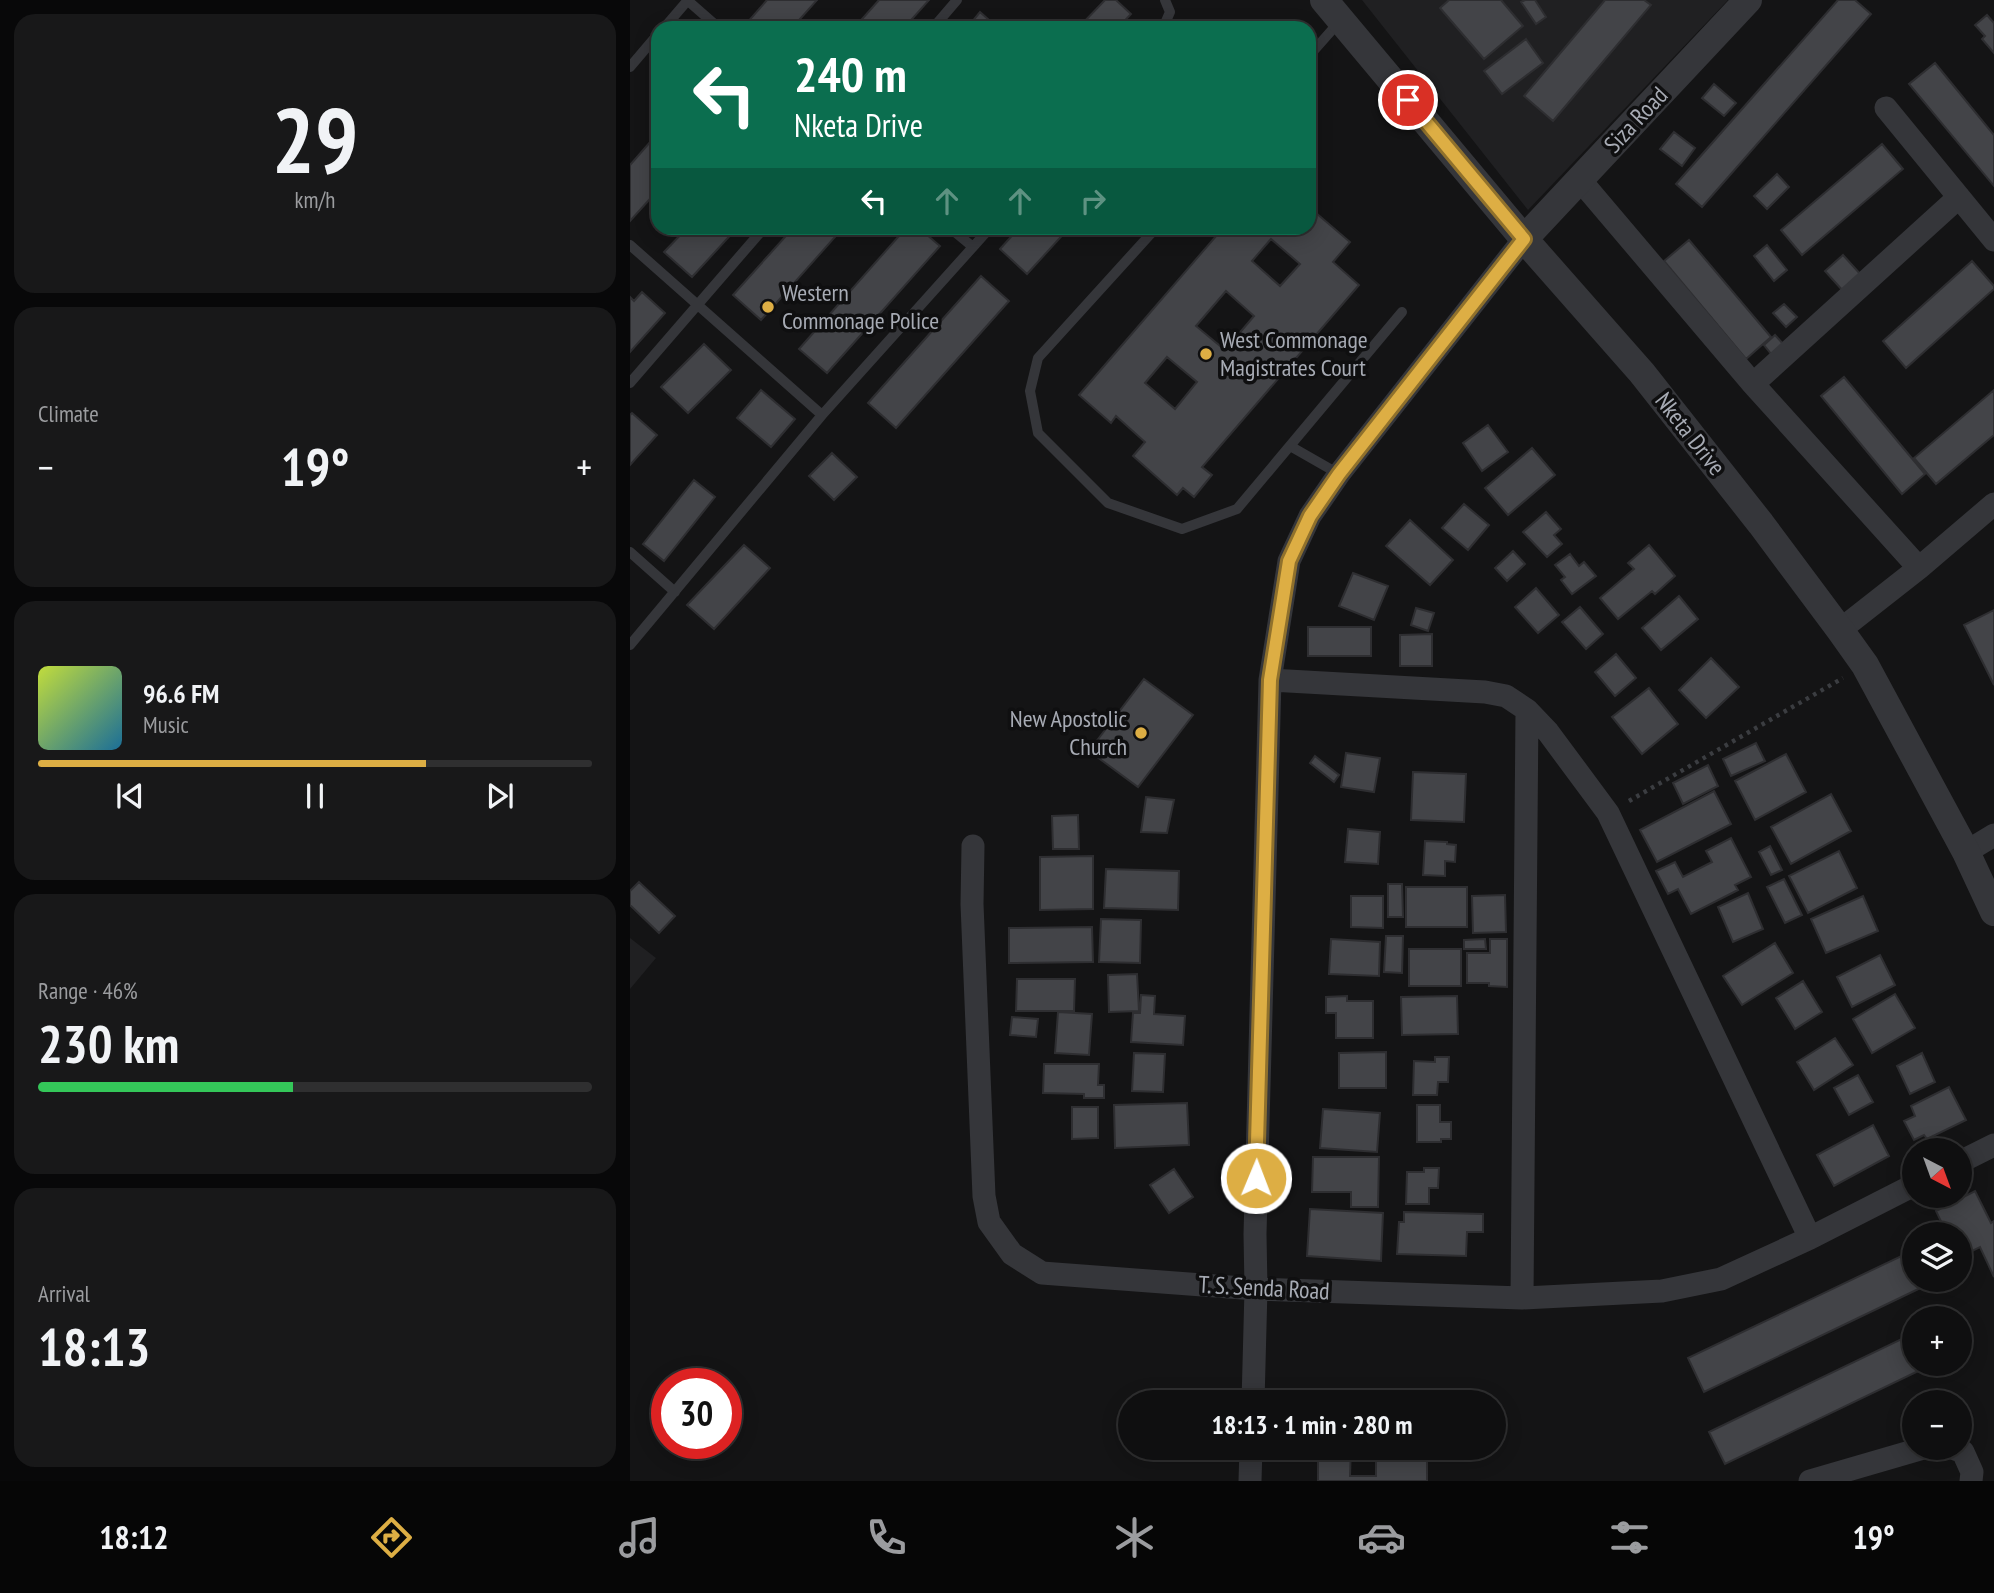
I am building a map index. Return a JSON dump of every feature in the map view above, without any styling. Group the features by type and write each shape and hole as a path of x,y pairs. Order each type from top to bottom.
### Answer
{"street":[{"name":"Siza Road","path":"1524,239 1748,0"},
{"name":"Nketa Drive","path":"1333,10 1524,239 1642,373 1761,524 1840,630 1865,665 1966,852 1994,912"},
{"path":"1886,108 1994,240"},
{"path":"1580,180 1753,384 1919,568"},
{"path":"1753,384 1959,197"},
{"path":"1253,1390 1270,680 1289,561 1310,516 1339,474 1524,239"},
{"path":"1840,630 1994,504"},
{"path":"1270,680 1485,692 1506,696 1527,710 1548,732 1608,813 1810,1238"},
{"path":"1522,1298 1527,710"},
{"path":"1966,852 1994,835"},
{"name":"T. S. Senda Road","path":"973,846 972,904 984,1196 989,1222 1012,1254 1042,1273 1256,1289 1522,1298 1661,1291 1721,1279 1902,1191"},
{"path":"1972,1156 1994,1145"},
{"path":"1810,1481 1902,1454"},
{"path":"1250,1481 1251,1460"},
{"path":"1967,1460 1972,1472 1971,1481"}],"lane":[{"path":"670,21 687,0 711,21"},
{"path":"939,21 957,0"},
{"path":"1165,0 1170,12 1166,21"},
{"path":"1316,43 1333,10"},
{"path":"630,67 651,42"},
{"path":"630,383 758,235"},
{"path":"958,235 973,247"},
{"path":"630,645 822,415 984,235"},
{"path":"1150,235 1038,358 1030,391 1038,433 1108,503 1182,529 1237,509 1402,312"},
{"path":"630,245 822,415"},
{"path":"1290,446 1339,474"},
{"path":"630,552 675,592"}],"path":[{"path":"1608,813 1865,665"}],"shaded area":[{"path":"1362,0 1728,0 1528,210"},
{"path":"630,938 656,958 630,989"}],"building":[{"path":"767,0 817,0 798,21 749,21"},
{"path":"879,0 929,0 910,21 860,21"},
{"path":"1105,0 1116,0 1131,14 1124,21 1085,21"},
{"path":"1449,0 1501,0 1523,26 1484,59 1440,8"},
{"path":"1535,0 1546,17 1536,24 1521,2"},
{"path":"1605,0 1644,0 1651,5 1553,121 1524,96"},
{"path":"1838,0 1855,0 1871,14 1702,207 1676,184"},
{"path":"980,12 990,21 973,21"},
{"path":"1987,15 1994,23 1994,53 1975,25"},
{"path":"1526,39 1543,63 1502,94 1484,71"},
{"path":"1935,63 1994,135 1994,186 1909,84"},
{"path":"1714,84 1736,103 1724,116 1702,98"},
{"path":"1674,132 1695,148 1682,166 1660,149"},
{"path":"651,141 651,198 630,221 630,165"},
{"path":"1882,144 1903,169 1802,255 1781,230"},
{"path":"1777,174 1789,187 1767,209 1754,196"},
{"name":"West Commonage Magistrates Court","path":"1316,213 1350,242 1333,262 1359,285 1202,467 1212,475 1194,497 1183,488 1177,495 1133,456 1145,442 1116,416 1111,423 1079,395 1217,235 1316,235","holes":["1271,239 1300,264 1280,286 1252,261","1226,291 1254,316 1225,350 1196,326","1167,357 1197,382 1175,409 1145,383"]},
{"path":"680,235 731,235 692,277 664,252"},
{"path":"787,235 837,235 761,320 733,295"},
{"path":"900,235 927,235 940,246 827,373 799,349"},
{"path":"1013,235 1063,235 1027,274 1000,249"},
{"path":"1689,240 1771,337 1746,359 1664,261"},
{"path":"1767,245 1787,270 1774,281 1754,256"},
{"path":"1843,255 1862,276 1844,292 1825,271"},
{"path":"1972,261 1994,289 1906,368 1883,341"},
{"path":"981,276 1009,301 896,428 868,403"},
{"path":"642,292 665,313 630,352 630,297 634,301"},
{"path":"1784,304 1797,317 1786,327 1773,313"},
{"path":"1775,335 1784,345 1772,355 1764,345"},
{"path":"704,344 731,370 688,413 661,387"},
{"path":"1844,377 1925,474 1902,494 1821,396"},
{"path":"761,390 795,419 771,447 737,418"},
{"path":"1994,390 1994,435 1936,484 1914,458"},
{"path":"632,413 657,435 630,465 630,415"},
{"path":"1488,425 1508,452 1482,471 1463,443"},
{"path":"1532,448 1555,475 1508,515 1485,488"},
{"path":"832,453 857,477 834,500 809,476"},
{"path":"694,480 715,497 664,561 643,544"},
{"path":"1464,504 1489,525 1468,550 1442,528"},
{"path":"1546,512 1561,529 1554,535 1562,544 1547,557 1523,532"},
{"path":"1410,520 1453,560 1430,585 1386,546"},
{"path":"744,545 770,568 714,629 687,605"},
{"path":"1649,545 1675,576 1655,594 1652,591 1618,619 1600,598 1634,569 1628,563"},
{"path":"1513,551 1525,564 1507,581 1495,568"},
{"path":"1570,554 1579,566 1584,562 1596,576 1572,594 1561,580 1565,577 1555,565"},
{"path":"1353,573 1388,586 1374,620 1339,606"},
{"path":"1536,588 1559,615 1538,633 1515,607"},
{"path":"1679,596 1698,619 1661,650 1642,628"},
{"path":"1580,607 1603,634 1586,649 1562,622"},
{"path":"1416,608 1434,613 1428,631 1411,625"},
{"path":"1994,610 1994,685 1964,625"},
{"path":"1308,627 1371,627 1371,656 1308,656"},
{"path":"1432,634 1432,666 1400,666 1400,635"},
{"path":"1616,654 1636,678 1615,696 1595,672"},
{"path":"1711,658 1739,687 1706,718 1679,690"},
{"name":"New Apostolic Church","path":"1144,679 1193,715 1138,787 1089,751"},
{"path":"1649,688 1678,724 1642,754 1612,717"},
{"path":"1756,743 1765,761 1731,776 1723,759"},
{"path":"1346,753 1380,758 1374,792 1341,787"},
{"path":"1786,754 1806,792 1755,820 1735,781"},
{"path":"1315,756 1339,775 1334,782 1310,763"},
{"path":"1708,765 1718,786 1683,804 1673,783"},
{"path":"1413,772 1466,774 1464,822 1411,820"},
{"path":"1714,791 1731,824 1657,862 1640,830"},
{"path":"1831,794 1851,831 1791,864 1771,827"},
{"path":"1146,797 1174,800 1167,833 1141,832"},
{"path":"1078,815 1079,849 1053,849 1052,816"},
{"path":"1348,829 1380,832 1378,864 1345,862"},
{"path":"1731,838 1751,877 1735,885 1738,890 1691,914 1678,889 1668,894 1656,871 1675,862 1683,877 1712,862 1706,851"},
{"path":"1425,841 1456,845 1455,862 1445,861 1445,876 1423,875"},
{"path":"1770,846 1782,870 1771,875 1759,852"},
{"path":"1839,851 1857,888 1808,913 1789,876"},
{"path":"1093,856 1093,909 1040,910 1040,857"},
{"path":"1106,869 1179,871 1178,910 1104,908"},
{"path":"1784,879 1802,915 1785,923 1767,887"},
{"path":"639,882 675,916 659,933 630,905 630,891"},
{"path":"1388,884 1402,884 1403,917 1388,917"},
{"path":"1406,887 1467,887 1467,927 1406,927"},
{"path":"1748,893 1763,929 1733,942 1718,907"},
{"path":"1505,895 1506,932 1473,933 1472,896"},
{"path":"1351,896 1383,896 1383,928 1351,927"},
{"path":"1863,896 1878,931 1826,953 1811,919"},
{"path":"1101,919 1141,920 1140,963 1099,962"},
{"path":"1092,927 1093,962 1009,963 1009,928"},
{"path":"1386,936 1403,936 1402,973 1384,972"},
{"path":"1331,939 1380,942 1379,976 1329,974"},
{"path":"1485,939 1486,949 1464,949 1464,940"},
{"path":"1490,939 1507,939 1507,987 1489,986 1489,983 1467,983 1467,953 1490,953"},
{"path":"1775,943 1793,973 1742,1005 1723,976"},
{"path":"1409,949 1461,949 1461,986 1409,986"},
{"path":"1880,955 1895,985 1852,1007 1837,977"},
{"path":"1137,974 1139,1011 1109,1012 1108,975"},
{"path":"1017,979 1075,979 1074,1011 1016,1011"},
{"path":"1803,981 1822,1012 1795,1029 1776,998"},
{"path":"1895,994 1915,1028 1872,1053 1853,1019"},
{"path":"1141,995 1155,996 1154,1014 1185,1016 1183,1045 1131,1042 1133,1013 1140,1013"},
{"path":"1347,996 1347,1001 1373,1001 1373,1038 1336,1038 1336,1013 1326,1013 1326,997"},
{"path":"1457,996 1458,1034 1402,1035 1401,997"},
{"path":"1058,1012 1092,1014 1089,1055 1055,1053"},
{"path":"1012,1017 1038,1019 1036,1037 1010,1035"},
{"path":"1835,1038 1853,1065 1814,1090 1797,1062"},
{"path":"1386,1052 1386,1088 1339,1088 1339,1053"},
{"path":"1134,1053 1165,1054 1163,1092 1132,1091"},
{"path":"1922,1053 1935,1082 1910,1094 1897,1066"},
{"path":"1435,1057 1449,1057 1448,1082 1438,1082 1437,1095 1413,1095 1414,1061 1435,1062"},
{"path":"1044,1064 1099,1064 1098,1085 1104,1085 1104,1098 1084,1098 1084,1094 1043,1093"},
{"path":"1858,1075 1873,1102 1849,1115 1834,1088"},
{"path":"1949,1087 1966,1120 1929,1138 1924,1135 1913,1138 1904,1121 1915,1116 1911,1106"},
{"path":"1187,1103 1189,1145 1115,1148 1114,1105"},
{"path":"1417,1105 1440,1105 1440,1122 1451,1122 1451,1139 1441,1139 1441,1142 1417,1142"},
{"path":"1072,1107 1098,1107 1098,1138 1072,1139"},
{"path":"1323,1109 1380,1113 1377,1152 1320,1148"},
{"path":"1873,1125 1889,1156 1834,1186 1817,1155"},
{"path":"1313,1157 1379,1157 1378,1207 1351,1207 1351,1192 1312,1192"},
{"path":"1424,1168 1439,1168 1438,1188 1429,1188 1429,1204 1406,1204 1407,1172 1424,1172"},
{"path":"1174,1169 1193,1197 1169,1213 1150,1185"},
{"path":"1975,1191 1991,1223 1994,1221 1994,1277 1980,1247 1972,1251 1972,1222 1941,1222 1936,1211 1942,1208 1972,1208 1972,1193"},
{"path":"1310,1209 1383,1213 1381,1261 1307,1256"},
{"path":"1404,1212 1483,1214 1483,1232 1467,1232 1466,1256 1397,1254 1399,1222 1404,1222"},
{"path":"1902,1256 1902,1292 1912,1292 1704,1392 1688,1358"},
{"path":"1902,1339 1902,1376 1908,1376 1725,1464 1709,1432"},
{"path":"1318,1460 1351,1460 1350,1476 1376,1476 1376,1460 1427,1460 1427,1481 1318,1481"}],"place":[{"name":"Western Commonage Police","path":"768,307"},
{"name":"West Commonage Magistrates Court","path":"1206,354"},
{"name":"New Apostolic Church","path":"1141,733"}],"route":[{"path":"1256,1178 1270,680 1289,561 1310,516 1339,474 1524,239 1408,100"}]}
